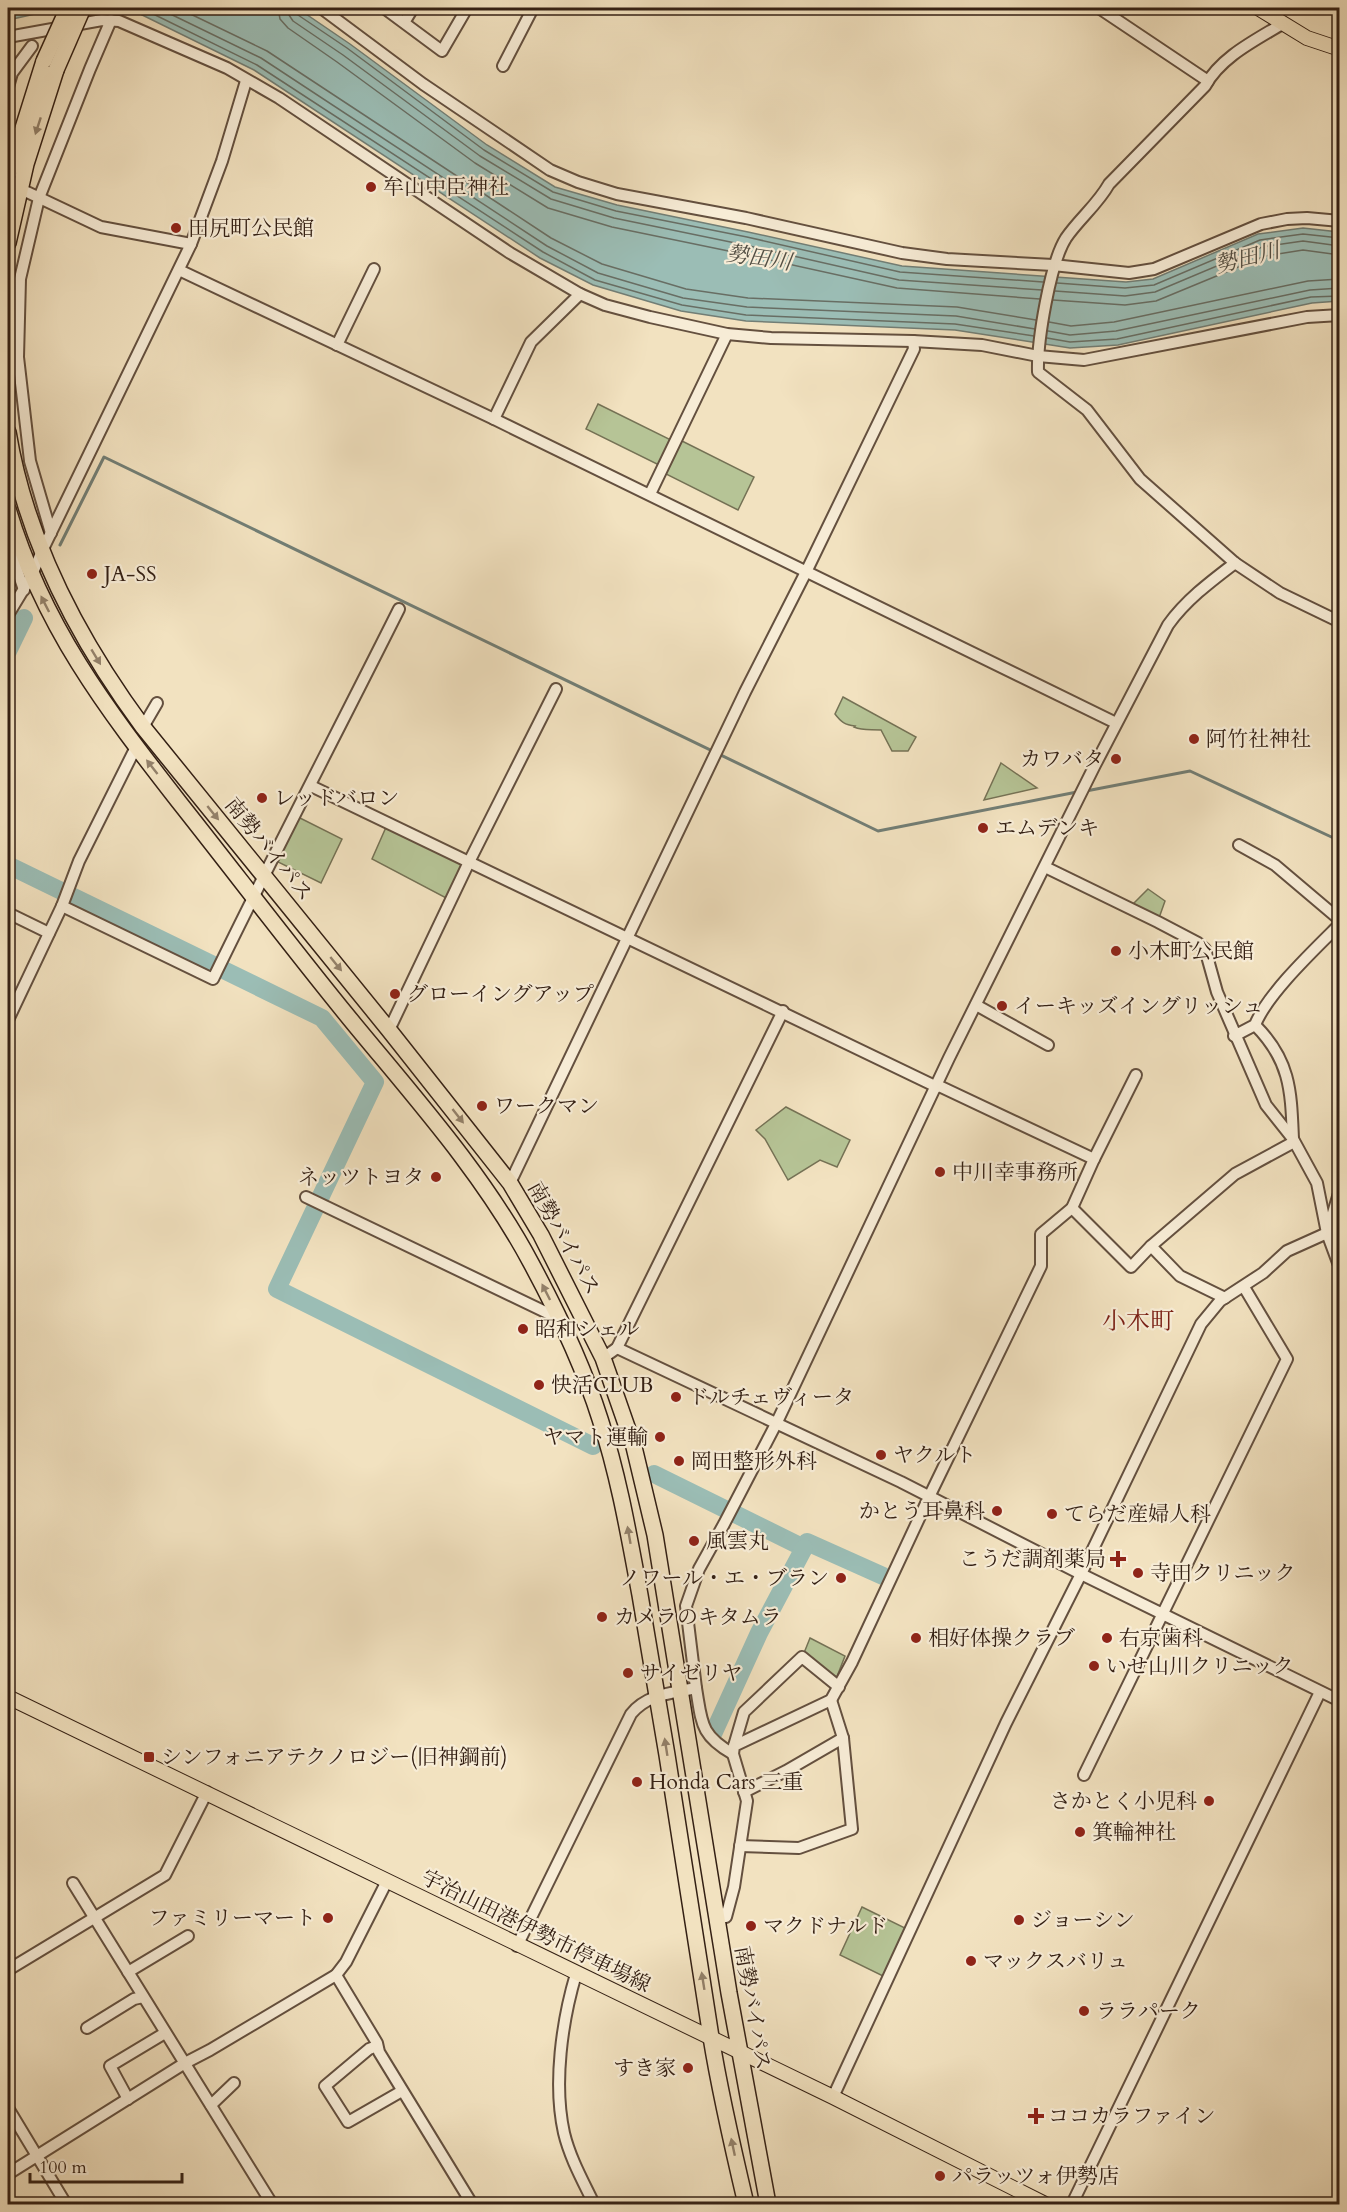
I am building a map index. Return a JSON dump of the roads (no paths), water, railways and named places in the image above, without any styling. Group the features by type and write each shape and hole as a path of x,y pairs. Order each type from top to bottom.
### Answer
{"highway":[{"path":"8,243 50,66 68,8"},
{"path":"8,176 50,66 83,8"},
{"name":"南勢バイパス","path":"8,432 19,489 42,551 54,580 87,643 143,727 510,1183 552,1255 603,1358 634,1447 644,1485 672,1631 739,2052 768,2205"},
{"name":"南勢バイパス","path":"8,509 28,583 114,718 452,1144 500,1210 530,1260 560,1319 601,1420 617,1479 657,1696 712,2039 746,2205"}],"main road":[{"path":"1258,8 1307,38 1340,49"},
{"name":"宇治山田港伊勢市停車場線","path":"8,1697 207,1792 517,1946 833,2097 1045,2205"}],"street":[{"path":"322,8 423,84 550,170 578,182 617,194 746,218 902,253 946,259 1053,265 1075,269 1136,273 1154,269 1261,224 1307,218 1340,221"},
{"path":"384,8 405,21 442,51 467,8"},
{"path":"405,21 413,8"},
{"path":"503,66 534,8"},
{"path":"1099,8 1208,81"},
{"path":"8,37 111,20 119,21 227,68 279,98 510,253 580,294 605,305 727,334 771,338 982,345 1084,360 1236,329 1307,317 1340,315"},
{"path":"51,533 30,461 18,357 20,279 39,198 111,20"},
{"path":"1282,24 1238,52 1210,76 1208,81 1109,184 1067,237 1053,265 1038,355 1038,372 1087,410 1140,479 1235,563 1281,593 1340,622"},
{"path":"8,87 12,73 32,46"},
{"path":"8,615 28,583 191,244 222,161 246,81"},
{"path":"27,192 101,227 191,244"},
{"path":"337,345 374,269"},
{"path":"179,270 650,494 1116,723"},
{"path":"494,419 531,342 580,294"},
{"path":"650,494 727,334"},
{"path":"510,1183 719,745 914,349 913,341"},
{"path":"8,543 28,583"},
{"path":"1136,1075 1072,1208 1041,1234 1041,1266 852,1662 831,1700 734,1750 716,1744 702,1726 686,1606 699,1569 777,1422 976,1005 1116,723 1168,625 1179,610 1235,563"},
{"path":"62,906 213,979 399,609"},
{"path":"389,1030 469,862 556,689"},
{"path":"143,727 157,703"},
{"path":"8,1020 62,906 79,861 136,747"},
{"path":"311,786 1094,1160"},
{"path":"1234,1036 1255,1025 1260,1012 1310,954 1338,927 1275,865 1239,845"},
{"path":"1045,867 1198,943 1205,949 1217,992 1234,1036 1266,1105 1294,1141 1317,1183 1327,1233 1340,1268"},
{"path":"8,913 48,933"},
{"path":"976,1005 1048,1045"},
{"path":"603,1358 617,1348 783,1011"},
{"path":"1255,1025 1266,1036 1283,1065 1291,1092 1294,1141"},
{"path":"1072,1208 1131,1267 1151,1246 1235,1174 1294,1141"},
{"path":"833,2097 1006,1723 1081,1574 1201,1324 1220,1301 1263,1273 1287,1251 1327,1233 1340,1190"},
{"path":"306,1197 560,1319"},
{"path":"1151,1246 1180,1276 1225,1298"},
{"path":"1084,1775 1287,1359 1244,1287"},
{"path":"617,1348 777,1422 1340,1701"},
{"path":"726,1917 734,1887 747,1801 734,1750 744,1712 802,1657 838,1687"},
{"path":"517,1946 631,1714 645,1701 657,1696 696,1688"},
{"path":"1072,2205 1320,1692"},
{"path":"741,1846 799,1848 852,1828 843,1738 831,1700"},
{"path":"744,1791 786,1771 843,1738"},
{"path":"8,1970 165,1875 207,1792"},
{"path":"8,2174 184,2063 336,1975 346,1962 387,1881"},
{"path":"73,1883 272,2205"},
{"path":"128,1972 188,1936"},
{"path":"576,1974 565,2017 559,2103 570,2153 594,2205"},
{"path":"336,1975 468,2203"},
{"path":"87,2028 134,1999 143,1997"},
{"path":"128,2099 110,2067 165,2033"},
{"path":"377,2046 369,2049 325,2086 348,2122 402,2091"},
{"path":"211,2105 234,2083"},
{"path":"8,2108 66,2205"}],"water":[{"path":"8,8 128,8 53,10 8,20"},
{"name":"勢田川","path":"128,8 297,8 487,145 555,187 617,205 902,266 1126,282 1153,279 1258,234 1303,228 1339,232 1339,301 1312,303 1118,345 1070,348 955,330 746,321 681,311 593,285 540,258 254,70"}],"waterway":[{"path":"60,545 104,457 878,831 1077,792"},
{"path":"8,651 24,618"},
{"path":"1086,791 1190,771 1340,841"},
{"path":"8,865 322,1018 375,1082 277,1289 593,1446"},
{"path":"654,1474 804,1548 807,1542 883,1576"},
{"path":"713,1734 759,1633 804,1548"}],"tunnel":[{"path":"8,183 27,192"}],"place":[{"name":"牟山中臣神社","path":"371,187"},
{"name":"田尻町公民館","path":"176,228"},
{"name":"JA-SS","path":"92,574"},
{"name":"阿竹社神社","path":"1194,739"},
{"name":"カワバタ","path":"1116,759"},
{"name":"レッドバロン","path":"262,798"},
{"name":"エムデンキ","path":"983,828"},
{"name":"小木町公民館","path":"1116,951"},
{"name":"グローイングアップ","path":"395,994"},
{"name":"イーキッズイングリッシュ","path":"1002,1006"},
{"name":"ワークマン","path":"482,1106"},
{"name":"中川幸事務所","path":"940,1172"},
{"name":"ネッツトヨタ","path":"436,1177"},
{"name":"昭和シェル","path":"523,1329"},
{"name":"快活CLUB","path":"539,1385"},
{"name":"ドルチェヴィータ","path":"676,1397"},
{"name":"ヤマト運輸","path":"660,1437"},
{"name":"ヤクルト","path":"881,1455"},
{"name":"岡田整形外科","path":"679,1461"},
{"name":"かとう耳鼻科","path":"997,1511"},
{"name":"てらだ産婦人科","path":"1052,1514"},
{"name":"風雲丸","path":"694,1541"},
{"name":"こうだ調剤薬局","path":"1118,1559"},
{"name":"寺田クリニック","path":"1138,1573"},
{"name":"ノワール・エ・ブラン","path":"841,1578"},
{"name":"カメラのキタムラ","path":"602,1617"},
{"name":"相好体操クラブ","path":"916,1638"},
{"name":"右京歯科","path":"1107,1638"},
{"name":"いせ山川クリニック","path":"1094,1666"},
{"name":"サイゼリヤ","path":"628,1673"},
{"name":"シンフォニアテクノロジー(旧神鋼前)","path":"149,1757"},
{"name":"Honda Cars 三重","path":"637,1782"},
{"name":"さかとく小児科","path":"1209,1801"},
{"name":"箕輪神社","path":"1080,1832"},
{"name":"ファミリーマート","path":"328,1918"},
{"name":"ジョーシン","path":"1019,1920"},
{"name":"マクドナルド","path":"751,1926"},
{"name":"マックスバリュ","path":"971,1961"},
{"name":"ララパーク","path":"1084,2011"},
{"name":"すき家","path":"688,2068"},
{"name":"ココカラファイン","path":"1036,2116"},
{"name":"パラッツォ伊勢店","path":"940,2176"}],"district":[{"name":"小木町","path":"1138,1321"}]}
